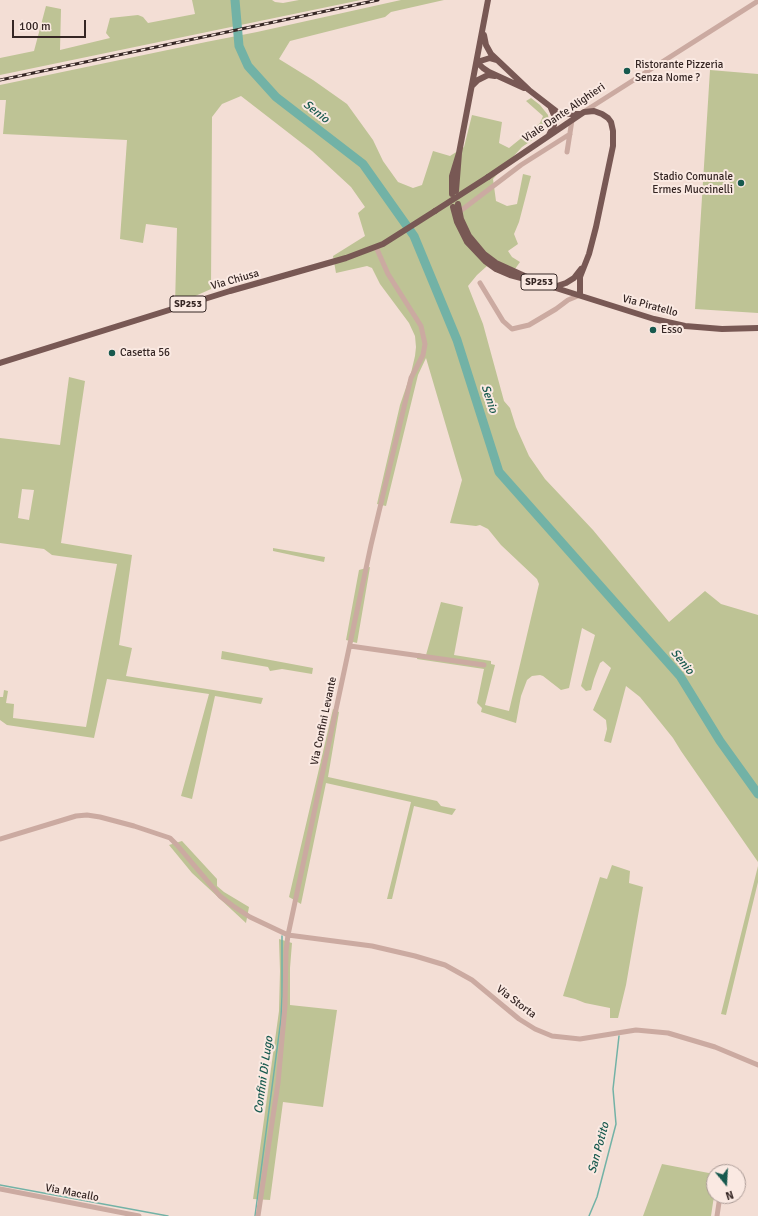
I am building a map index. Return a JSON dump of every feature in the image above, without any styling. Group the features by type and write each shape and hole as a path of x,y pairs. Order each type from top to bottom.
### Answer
{"main road":[{"path":"454,192 459,154 488,0"},
{"name":"SP253","path":"483,29 486,45 491,54 529,90 550,107 560,114 594,111 602,114 611,122 613,131 613,146 589,254 580,277 580,295"},
{"path":"477,62 490,58 497,60"},
{"name":"SP253","path":"477,62 483,68 496,76 529,90"},
{"path":"471,87 478,80 488,75 496,76"},
{"path":"548,136 554,124 554,115 550,107"},
{"name":"Viale Dante Alighieri","path":"383,244 488,177 583,113"},
{"name":"Via Piratello","path":"540,282 510,275 496,269 485,261 467,242 457,222 455,205 469,236 484,254 496,263 540,282 654,319 685,326 722,329 758,328"},
{"name":"Via Chiusa","path":"0,363 230,291 346,258 383,244"},
{"name":"SP253","path":"554,287 566,283 574,278 585,264"}],"street":[{"name":"Viale Dante Alighieri","path":"583,113 758,1"},
{"path":"567,152 572,120"},
{"path":"459,212 521,165 570,134"},
{"name":"Via Confini Levante","path":"258,1216 278,1083 285,1006 286,951 288,935 371,545 411,378 423,355 426,344 421,326 388,274 376,247"},
{"path":"480,283 503,321 512,329 529,324 556,309 568,300 580,295"},
{"path":"350,646 484,665"},
{"name":"Via Storta","path":"0,839 76,816 87,815 100,817 134,826 170,838 220,896 250,917 288,935 372,946 415,956 444,965 472,980 519,1019 535,1029 552,1036 580,1039 636,1030 668,1033 715,1047 758,1065"},
{"name":"Via Macallo","path":"0,1189 139,1216"},
{"path":"717,1216 719,1204"}],"green space":[{"path":"192,0 272,0 283,3 299,0 361,0 0,75 0,58 34,51 46,6 61,9 60,50 110,38 106,33 110,18 138,15 143,17 148,23 195,14"},
{"path":"401,0 444,0 391,12 385,17 290,41 279,59 313,80 347,104 373,140 383,161 398,182 413,188 422,185 433,151 450,156 464,147 472,115 502,122 499,143 509,148 540,123 543,116 526,101 531,98 540,105 548,115 549,122 544,132 522,147 493,179 496,201 507,206 517,204 523,174 531,176 519,222 514,234 518,244 508,251 512,257 520,262 515,269 512,268 498,273 487,266 468,286 483,324 504,401 510,408 516,427 529,456 545,479 593,530 669,622 705,591 721,604 758,615 758,862 673,738 640,697 626,686 611,743 604,741 607,729 606,720 593,710 611,668 603,661 600,663 591,690 586,691 581,686 595,635 582,628 569,688 561,690 540,675 532,676 527,680 521,696 516,723 481,712 482,708 477,703 484,669 417,659 418,653 426,655 441,602 463,607 454,655 491,661 491,664 495,665 485,705 509,711 539,584 537,579 501,545 488,529 480,525 476,526 450,523 462,480 426,358 418,375 386,506 377,504 400,405 411,373 416,347 415,336 409,323 380,284 372,268 367,266 336,273 333,256 365,236 358,213 365,207 351,187 312,151 241,96 222,104 212,117 211,289 175,305 177,228 146,224 143,243 120,239 127,140 3,134 6,100 0,100 0,85 257,32"},
{"path":"710,70 758,74 758,313 695,309"},
{"path":"69,377 85,381 61,543 132,555 119,645 132,648 126,676 263,698 261,704 215,696 192,799 181,796 209,694 107,679 94,738 7,725 0,720 0,697 3,697 4,690 8,691 6,703 14,704 13,718 86,727 117,564 52,555 44,549 0,543 0,438 60,445","holes":["22,489 34,490 29,520 18,518"]},
{"path":"273,548 325,557 324,562 273,551"},
{"path":"370,567 357,643 346,640 359,570"},
{"path":"222,651 313,668 312,674 282,669 270,671 268,667 221,659"},
{"path":"333,709 339,712 328,777 437,801 441,806 456,809 452,815 414,806 392,899 387,899 411,802 326,783 301,904 289,897"},
{"path":"182,841 217,879 217,886 249,907 246,923 192,873 169,845"},
{"path":"612,865 630,871 629,883 643,887 626,985 618,1018 610,1018 610,1008 585,1003 563,996 600,877 607,879"},
{"path":"758,866 758,882 726,1015 721,1014"},
{"path":"279,939 292,943 290,1005 337,1010 323,1107 283,1102 270,1200 253,1199 279,1011"},
{"path":"662,1164 706,1172 706,1204 713,1204 711,1216 643,1216"}],"waterway":[{"name":"Senio","path":"235,0 239,46 248,66 276,97 363,164 414,236 457,340 499,472 680,676 720,741 758,794"},
{"name":"Confini Di Lugo","path":"255,1216 281,1019 282,936"},
{"name":"San Potito","path":"589,1216 597,1197 616,1124 613,1089 619,1036"},
{"name":"Confini Di Lugo","path":"0,1185 168,1216"}],"railway":[{"path":"0,80 378,0"}],"place":[{"name":"Ristorante Pizzeria Senza Nome ?","path":"627,71"},
{"name":"Stadio Comunale Ermes Muccinelli","path":"741,183"},
{"name":"Esso","path":"653,330"},
{"name":"Casetta 56","path":"112,353"}]}
